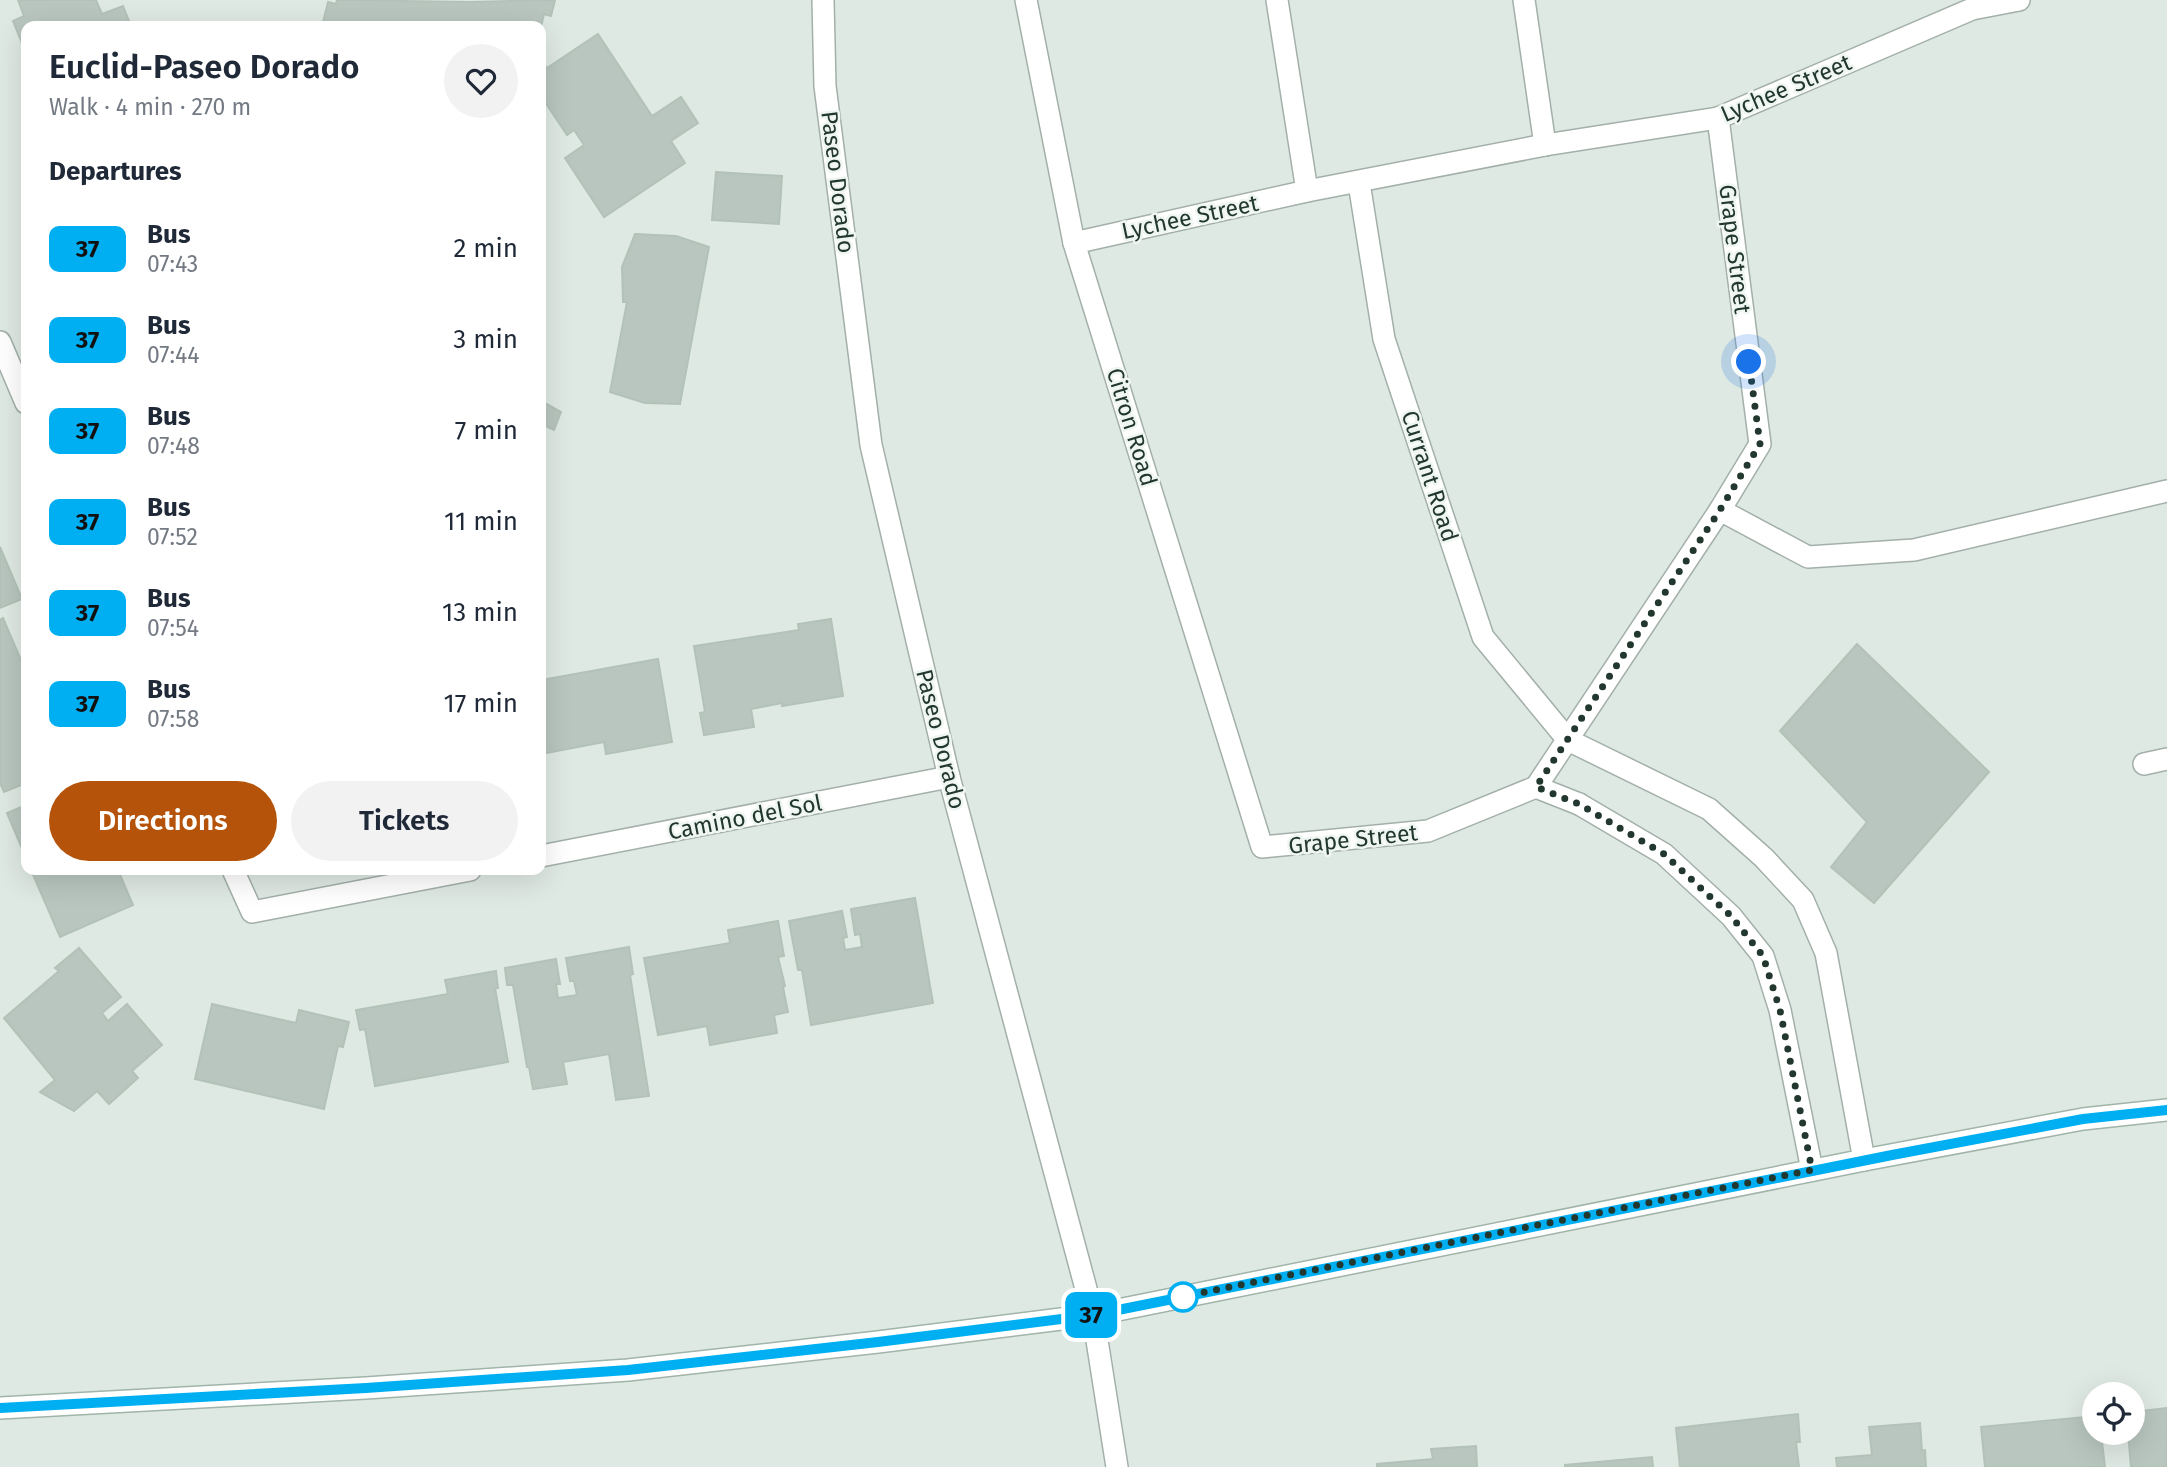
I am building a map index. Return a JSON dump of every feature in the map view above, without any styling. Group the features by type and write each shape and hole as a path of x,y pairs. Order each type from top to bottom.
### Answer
{"street":[{"name":"Paseo Dorado","path":"823,0 825,86 871,445 949,777 1093,1315 1117,1467"},
{"name":"Citron Road","path":"1026,0 1074,243 1262,847"},
{"path":"1277,0 1307,191"},
{"path":"1524,0 1545,145"},
{"name":"Lychee Street","path":"1074,243 1307,191 1545,145 1718,118 1972,9 2019,0"},
{"name":"Grape Street","path":"1262,847 1428,831 1536,787 1720,510 1760,444 1718,118"},
{"name":"Currant Road","path":"1359,183 1384,340 1483,637 1569,740"},
{"path":"0,342 17,359 21,379"},
{"path":"1720,510 1808,557 1914,550 2167,491"},
{"path":"1569,740 1709,809 1763,858 1803,900 1826,953 1864,1160"},
{"path":"2144,764 2167,759"},
{"name":"Camino del Sol","path":"546,855 949,777"},
{"path":"1536,787 1579,804 1664,854 1731,916 1763,956 1780,1010 1812,1170"},
{"path":"235,875 252,912 445,875"},
{"path":"0,1408 366,1388 628,1370 1093,1315 1864,1160 2083,1119 2167,1110"}],"building":[{"path":"18,0 96,0 102,14 123,6 129,21 21,21 21,41 13,21 24,16"},
{"path":"337,0 555,0 551,16 544,14 542,21 323,21 328,2 336,4"},
{"path":"598,34 652,116 681,97 698,123 671,141 685,163 604,217 565,158 584,145 574,130 567,135 546,104 547,68"},
{"path":"716,172 782,176 779,224 712,220"},
{"path":"635,234 676,236 709,247 680,404 645,403 610,392 627,302 623,302 622,267"},
{"path":"546,404 561,412 554,430 546,426"},
{"path":"0,547 21,599 0,608"},
{"path":"3,618 21,660 21,785 4,792 0,783 0,620"},
{"path":"831,619 843,696 751,709 754,727 704,735 700,713 705,712 694,646 799,630 798,624"},
{"path":"1857,644 1989,772 1874,903 1831,867 1867,822 1780,731"},
{"path":"658,659 672,742 606,754 604,742 546,753 546,679"},
{"path":"21,807 21,846 7,813"},
{"path":"33,875 120,875 133,905 60,937"},
{"path":"915,898 933,1003 811,1025 802,970 798,970 789,921 842,911 847,937 843,938 845,950 862,947 860,934 855,935 851,909"},
{"path":"778,921 784,956 778,957 788,1012 774,1015 777,1033 710,1045 707,1026 658,1035 644,958 730,943 728,930"},
{"path":"629,947 633,974 630,975 649,1096 616,1100 609,1054 563,1062 567,1084 533,1089 513,985 507,985 505,968 556,959 560,984 556,984 558,998 577,995 574,981 570,981 566,958"},
{"path":"79,948 121,997 102,1013 108,1021 127,1004 162,1045 132,1071 138,1078 109,1104 97,1091 74,1111 40,1092 55,1080 4,1018 59,971 55,968"},
{"path":"496,971 498,988 495,988 508,1062 375,1086 365,1029 360,1030 356,1010 448,994 445,980"},
{"path":"212,1004 296,1023 299,1010 349,1022 343,1047 338,1046 324,1109 195,1079"},
{"path":"2167,1408 2167,1467 2131,1467 2129,1445 2145,1445 2145,1411"},
{"path":"1798,1414 1800,1442 1796,1442 1799,1467 1680,1467 1676,1428"},
{"path":"2082,1417 2082,1445 2102,1445 2105,1467 1985,1467 1981,1427"},
{"path":"1920,1423 1926,1467 1837,1467 1836,1458 1872,1455 1869,1427"},
{"path":"1476,1446 1477,1467 1377,1467 1377,1464 1433,1459 1431,1449"},
{"path":"1652,1457 1653,1467 1565,1467 1565,1465"}],"bus line":[{"name":"37","path":"0,1408 366,1388 628,1370 1093,1315 1892,1155 2083,1119 2167,1110"}],"route":[{"path":"1183,1297 1175,1298 1812,1170 1780,1010 1763,956 1731,916 1664,854 1579,804 1536,787 1720,510 1760,444 1749,362"}]}
